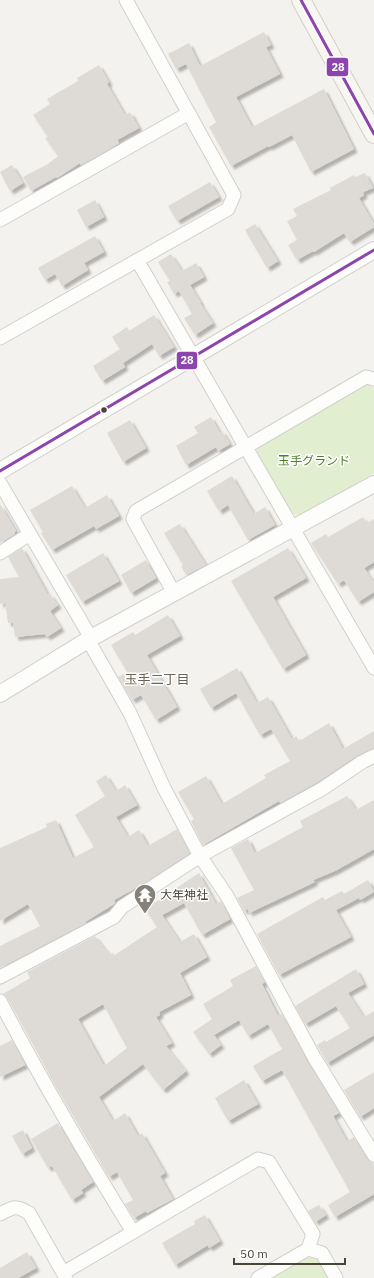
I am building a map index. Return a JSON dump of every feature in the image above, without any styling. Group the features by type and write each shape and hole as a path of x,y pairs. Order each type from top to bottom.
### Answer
{"main road":[{"path":"301,0 374,134"}],"street":[{"path":"0,338 228,209 234,195 126,0"},
{"path":"0,220 188,113"},
{"path":"0,471 374,250"},
{"path":"137,260 374,668"},
{"path":"174,593 133,519 136,511 366,377 374,379"},
{"path":"0,483 91,638 91,645 130,713 164,788 200,856 227,896 314,1057 374,1155"},
{"path":"0,694 91,638 374,484"},
{"path":"0,553 30,534"},
{"path":"0,977 114,917 122,907 200,856 322,789 374,756"},
{"path":"0,1001 26,1050 94,1169 133,1232"},
{"path":"0,1214 13,1207 19,1207 29,1213 65,1275 133,1232 258,1159 269,1162 312,1234 308,1249 258,1278"},
{"path":"308,1249 322,1253 336,1278"}],"green space":[{"name":"玉手グランド","path":"364,385 369,385 374,389 374,473 308,512 299,515 294,514 287,507 257,455 257,450 260,446"},
{"path":"308,1257 318,1259 329,1278 272,1278"}],"building":[{"path":"264,32 271,45 266,47 280,74 236,97 252,127 324,89 354,149 311,172 292,135 231,166 209,127 216,122 186,64 176,69 168,54 189,43 200,66"},
{"path":"99,65 109,82 107,84 125,115 130,112 139,128 117,140 119,143 108,150 81,165 80,163 57,178 56,177 31,191 23,177 48,164 58,156 45,138 48,137 33,115 50,104 47,99 78,81 77,78"},
{"path":"12,165 23,183 10,191 0,172"},
{"path":"365,173 373,188 363,192 364,195 359,198 374,224 374,227 350,242 344,233 314,252 313,251 297,260 288,245 297,240 287,221 297,216 293,209 331,190 330,188 354,175 355,177"},
{"path":"210,182 219,197 177,221 168,206"},
{"path":"95,200 104,217 86,227 77,210"},
{"path":"255,224 278,261 267,268 245,230"},
{"path":"95,236 104,252 84,263 88,270 62,286 55,274 45,280 38,268"},
{"path":"171,254 182,271 196,263 204,277 190,285 213,323 195,335 184,318 192,314 179,291 174,294 167,282 170,281 158,262"},
{"path":"154,315 174,347 159,356 152,344 123,363 125,367 102,381 93,366 120,349 112,337 127,327 129,331"},
{"path":"211,417 220,433 222,431 230,444 218,451 216,447 186,465 176,446 198,433 194,427"},
{"path":"130,420 146,448 123,462 107,433"},
{"path":"232,476 254,514 265,507 275,525 248,540 228,505 219,511 207,491"},
{"path":"72,486 85,508 107,495 119,516 96,529 94,526 52,550 41,533 43,532 30,510"},
{"path":"0,504 16,531 14,533 15,534 0,543"},
{"path":"363,517 367,523 374,519 374,562 364,568 374,583 374,592 358,602 344,580 338,584 311,543 326,534 328,537"},
{"path":"180,524 206,565 186,575 181,566 183,565 164,533"},
{"path":"22,548 48,595 50,594 58,605 50,611 61,628 47,637 45,634 15,637 13,623 8,623 5,603 0,604 0,579 19,577 8,557"},
{"path":"288,548 306,578 273,597 306,655 283,669 231,581"},
{"path":"103,553 119,581 82,602 66,575"},
{"path":"146,560 156,578 131,593 121,575"},
{"path":"168,615 180,636 147,655 177,707 156,720 141,695 132,700 118,677 127,672 111,645 133,632 135,635"},
{"path":"237,668 257,703 268,697 292,739 296,736 299,741 329,723 343,749 374,731 374,748 358,755 318,782 280,803 279,801 203,845 191,821 194,819 178,792 206,776 222,804 266,778 264,775 290,761 271,729 260,735 236,693 211,708 200,689"},
{"path":"106,775 116,791 125,785 137,805 116,817 128,837 139,830 148,846 177,829 190,853 145,883 114,900 114,904 85,922 86,923 0,968 0,946 40,926 28,904 0,921 0,848 47,827 46,824 56,820 73,858 94,847 75,815 105,796 96,781"},
{"path":"347,796 356,810 374,800 374,849 335,871 313,880 315,882 249,913 248,909 244,911 237,898 254,890 231,848 248,839 255,853 303,827 300,821"},
{"path":"199,873 216,904 221,901 230,919 202,935 184,903 162,915 180,942 194,934 207,957 180,973 191,995 159,1012 160,1015 156,1017 172,1043 166,1046 186,1071 163,1090 143,1064 99,1097 113,1121 125,1113 138,1136 142,1133 165,1173 160,1176 173,1199 134,1218 125,1204 133,1200 117,1172 109,1177 55,1085 7,997 3,994 30,978 27,972 95,936 106,951 108,950 113,956 157,927 145,909","holes":["103,1004 127,1048 104,1066 78,1019"]},
{"path":"368,880 374,892 360,900 359,898 336,910 351,937 279,975 257,934 323,897 325,900 342,891 344,894"},
{"path":"256,966 265,982 262,984 278,1016 282,1014 307,1061 339,1113 333,1116 347,1141 354,1137 367,1159 374,1166 374,1194 335,1217 328,1205 350,1192 282,1070 262,1081 253,1066 282,1049 268,1024 248,1036 239,1020 214,1035 221,1045 209,1054 193,1032 212,1019 203,1004 233,986 230,980"},
{"path":"356,969 364,984 348,993 364,1017 374,1011 374,1035 327,1063 317,1045 325,1040 326,1042 350,1028 336,1006 305,1024 295,1006"},
{"path":"12,1040 25,1065 0,1077 0,1046"},
{"path":"374,1072 374,1108 360,1117 344,1090"},
{"path":"244,1080 258,1104 228,1121 215,1098"},
{"path":"58,1123 93,1182 81,1190 83,1193 72,1200 52,1166 48,1168 31,1139"},
{"path":"23,1130 32,1148 22,1154 12,1136"},
{"path":"319,1205 326,1215 315,1222 308,1211"},
{"path":"205,1215 220,1241 209,1248 208,1245 175,1265 162,1243 195,1224 194,1221"},
{"path":"27,1252 36,1268 18,1278 0,1278 0,1268"}],"transit line":[{"name":"28","path":"301,0 374,134"},
{"name":"28","path":"0,471 374,250"}],"place":[{"name":"大年神社","path":"145,914"}],"district":[{"name":"玉手二丁目","path":"157,679"}]}
